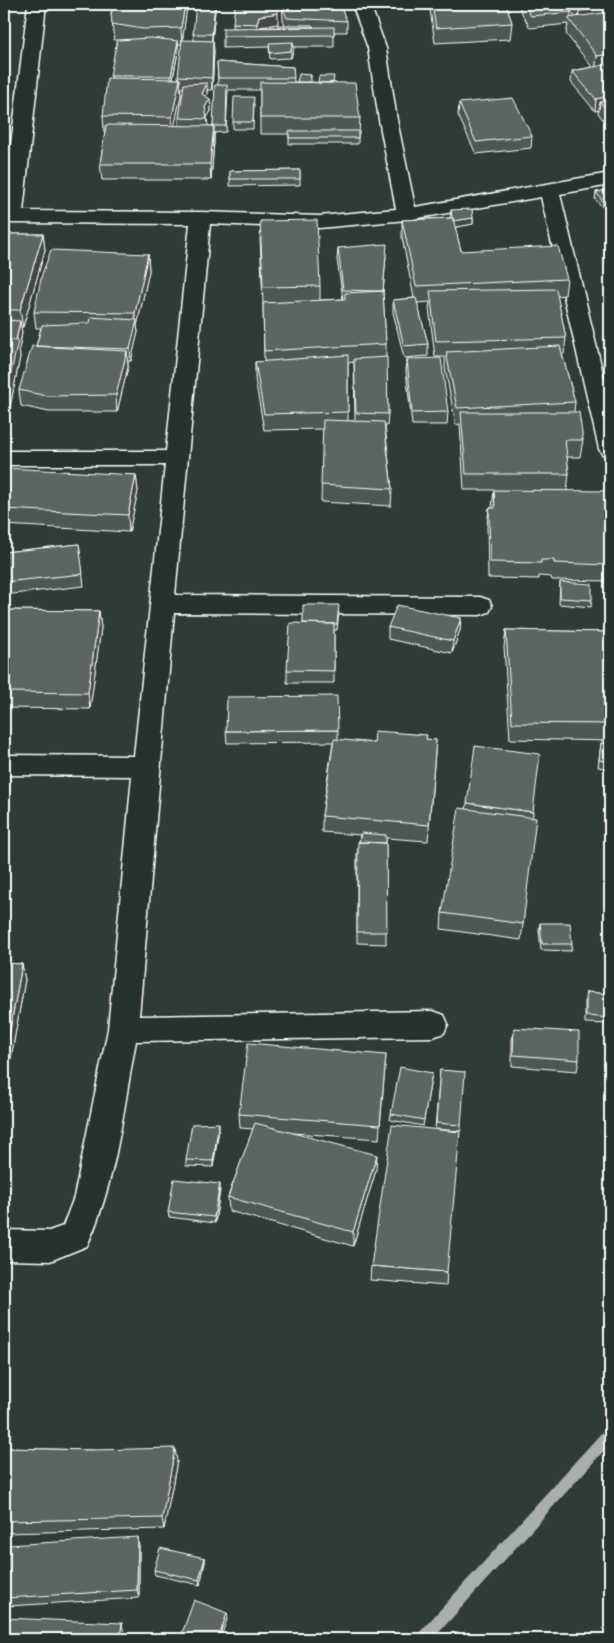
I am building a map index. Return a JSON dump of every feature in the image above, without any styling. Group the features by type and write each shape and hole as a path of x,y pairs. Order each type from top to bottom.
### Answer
{"street":[{"path":"37,4 8,217 201,218 298,223 407,214 610,179"},
{"path":"361,4 377,48 388,120 407,214"},
{"path":"549,190 610,449"},
{"path":"4,1245 50,1246 75,1236 90,1197 123,1029 146,766 201,218"},
{"path":"4,458 177,458"},
{"path":"162,604 480,606"},
{"path":"4,765 146,766"},
{"path":"123,1029 433,1024"}],"building":[{"path":"116,4 185,4 181,28 143,29 112,24 111,13"},
{"path":"196,4 215,4 212,34 193,34"},
{"path":"235,4 278,4 278,13 259,16 257,24 233,23"},
{"path":"282,4 339,4 347,21 287,18"},
{"path":"432,4 506,4 512,23 436,28"},
{"path":"524,4 566,4 571,12 531,16"},
{"path":"575,4 610,4 610,7 579,11"},
{"path":"610,12 610,54 597,56 568,18"},
{"path":"278,25 312,25 314,27 278,27"},
{"path":"334,27 334,35 223,36 223,28"},
{"path":"151,38 178,41 171,76 110,76 117,40"},
{"path":"182,40 213,41 212,78 178,76"},
{"path":"293,42 291,51 270,53 269,43"},
{"path":"217,62 293,67 294,78 218,78"},
{"path":"610,64 610,96 596,99 572,71"},
{"path":"299,74 311,75 309,82 297,82"},
{"path":"319,76 334,76 333,83 318,83"},
{"path":"107,78 180,79 172,117 103,116"},
{"path":"260,82 355,83 360,118 260,118"},
{"path":"207,83 202,94 210,99 205,107 207,119 179,118 184,84"},
{"path":"215,85 227,85 226,126 213,126"},
{"path":"234,97 254,97 253,122 233,122"},
{"path":"513,98 532,136 476,142 459,103"},
{"path":"610,100 610,115 600,102"},
{"path":"106,125 214,126 210,164 100,164"},
{"path":"289,131 358,131 358,138 289,138"},
{"path":"300,170 300,179 230,179 230,171"},
{"path":"610,190 610,200 603,202 596,192"},
{"path":"472,209 473,218 453,221 451,210"},
{"path":"453,218 461,251 558,246 567,279 416,286 402,220"},
{"path":"317,220 320,286 263,287 260,221"},
{"path":"4,234 43,234 20,310 4,310"},
{"path":"387,244 383,291 343,290 338,248"},
{"path":"51,250 148,254 135,313 34,312 42,274"},
{"path":"556,289 566,338 436,341 430,291"},
{"path":"383,291 386,344 264,351 263,303 345,299 345,293"},
{"path":"416,298 428,344 404,346 393,300"},
{"path":"91,317 137,320 130,349 36,346 42,325 90,323"},
{"path":"4,320 20,321 16,340 4,340"},
{"path":"4,340 18,341 4,405"},
{"path":"32,346 127,351 116,395 47,396 19,390"},
{"path":"560,346 575,402 457,408 446,352"},
{"path":"348,355 348,412 264,414 255,362"},
{"path":"387,357 388,414 356,413 354,359"},
{"path":"441,358 448,412 412,413 407,359"},
{"path":"461,412 579,412 583,440 565,440 569,474 466,474"},
{"path":"323,420 384,422 392,489 321,485"},
{"path":"5,468 136,475 128,515 4,509"},
{"path":"494,490 609,491 610,565 554,563 554,560 541,560 541,563 490,562 489,508 495,508"},
{"path":"79,544 83,574 4,582 4,552"},
{"path":"560,582 592,584 592,600 560,598"},
{"path":"303,605 339,605 337,624 303,623"},
{"path":"397,605 461,618 453,641 388,627"},
{"path":"4,610 99,611 88,693 4,692"},
{"path":"290,623 334,624 334,671 287,670"},
{"path":"506,630 610,632 610,724 512,723"},
{"path":"337,696 338,730 226,731 227,697"},
{"path":"375,731 427,735 426,739 436,740 429,825 322,816 334,739 374,743"},
{"path":"601,743 610,744 610,762 599,760"},
{"path":"475,746 540,754 533,812 467,803"},
{"path":"459,808 536,818 523,924 442,913"},
{"path":"361,833 386,835 386,843 359,842"},
{"path":"358,842 386,843 387,932 357,932"},
{"path":"540,923 570,923 572,944 542,944"},
{"path":"4,963 22,964 4,1063"},
{"path":"586,992 610,994 610,1018 586,1016"},
{"path":"514,1028 579,1032 579,1060 513,1055"},
{"path":"248,1043 386,1055 380,1125 239,1114"},
{"path":"400,1067 432,1073 424,1120 391,1114"},
{"path":"440,1070 465,1072 461,1125 436,1123"},
{"path":"219,1123 213,1161 186,1160 192,1124"},
{"path":"255,1123 377,1155 353,1232 228,1197"},
{"path":"392,1125 460,1132 447,1272 371,1266"},
{"path":"174,1179 220,1184 214,1217 168,1212"},
{"path":"4,1448 92,1450 175,1448 162,1518 4,1521"},
{"path":"138,1537 137,1590 5,1598 8,1545"},
{"path":"160,1548 205,1558 199,1580 154,1570"},
{"path":"194,1600 227,1613 218,1639 180,1639"},
{"path":"4,1618 122,1623 120,1639 4,1639"}],"waterway":[{"path":"423,1639 610,1434"}]}
